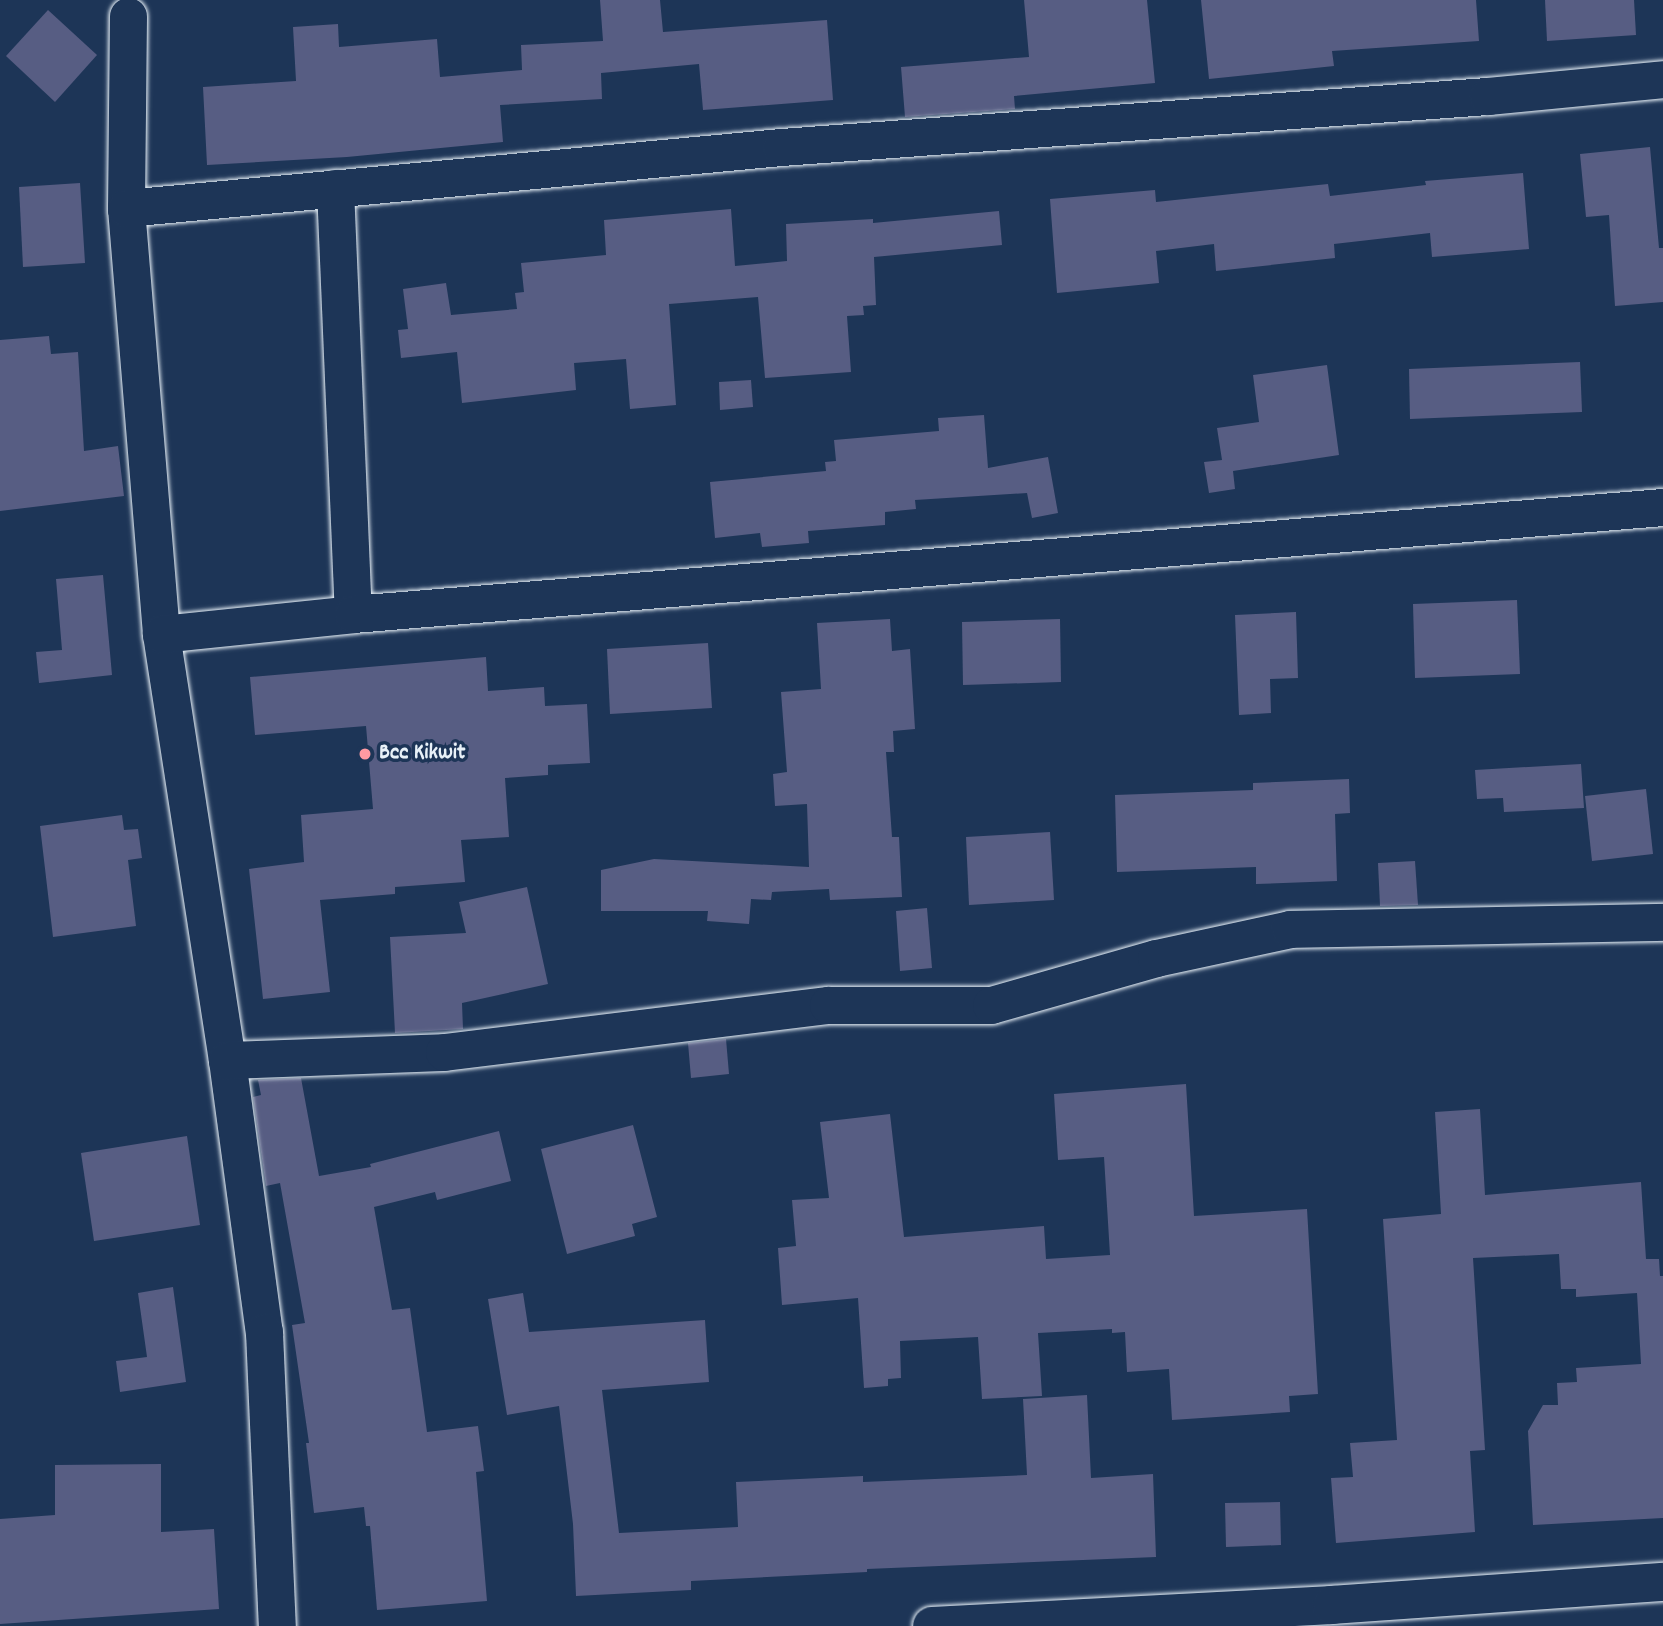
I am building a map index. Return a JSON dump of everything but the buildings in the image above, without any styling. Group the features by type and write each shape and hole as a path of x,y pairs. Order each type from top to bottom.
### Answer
{"highway":[{"path":"932,1626 1333,1615 1663,1582"}],"street":[{"path":"128,16 126,208 161,634 227,1060 264,1332 277,1626"},
{"path":"126,208 781,147 1488,96 1663,79"},
{"path":"335,188 353,614"},
{"path":"161,634 353,614 1663,507"},
{"path":"227,1060 444,1052 828,1005 991,1005 1156,958 1290,929 1663,922"}],"place":[{"name":"Bcc Kikwit","path":"365,754"}]}
